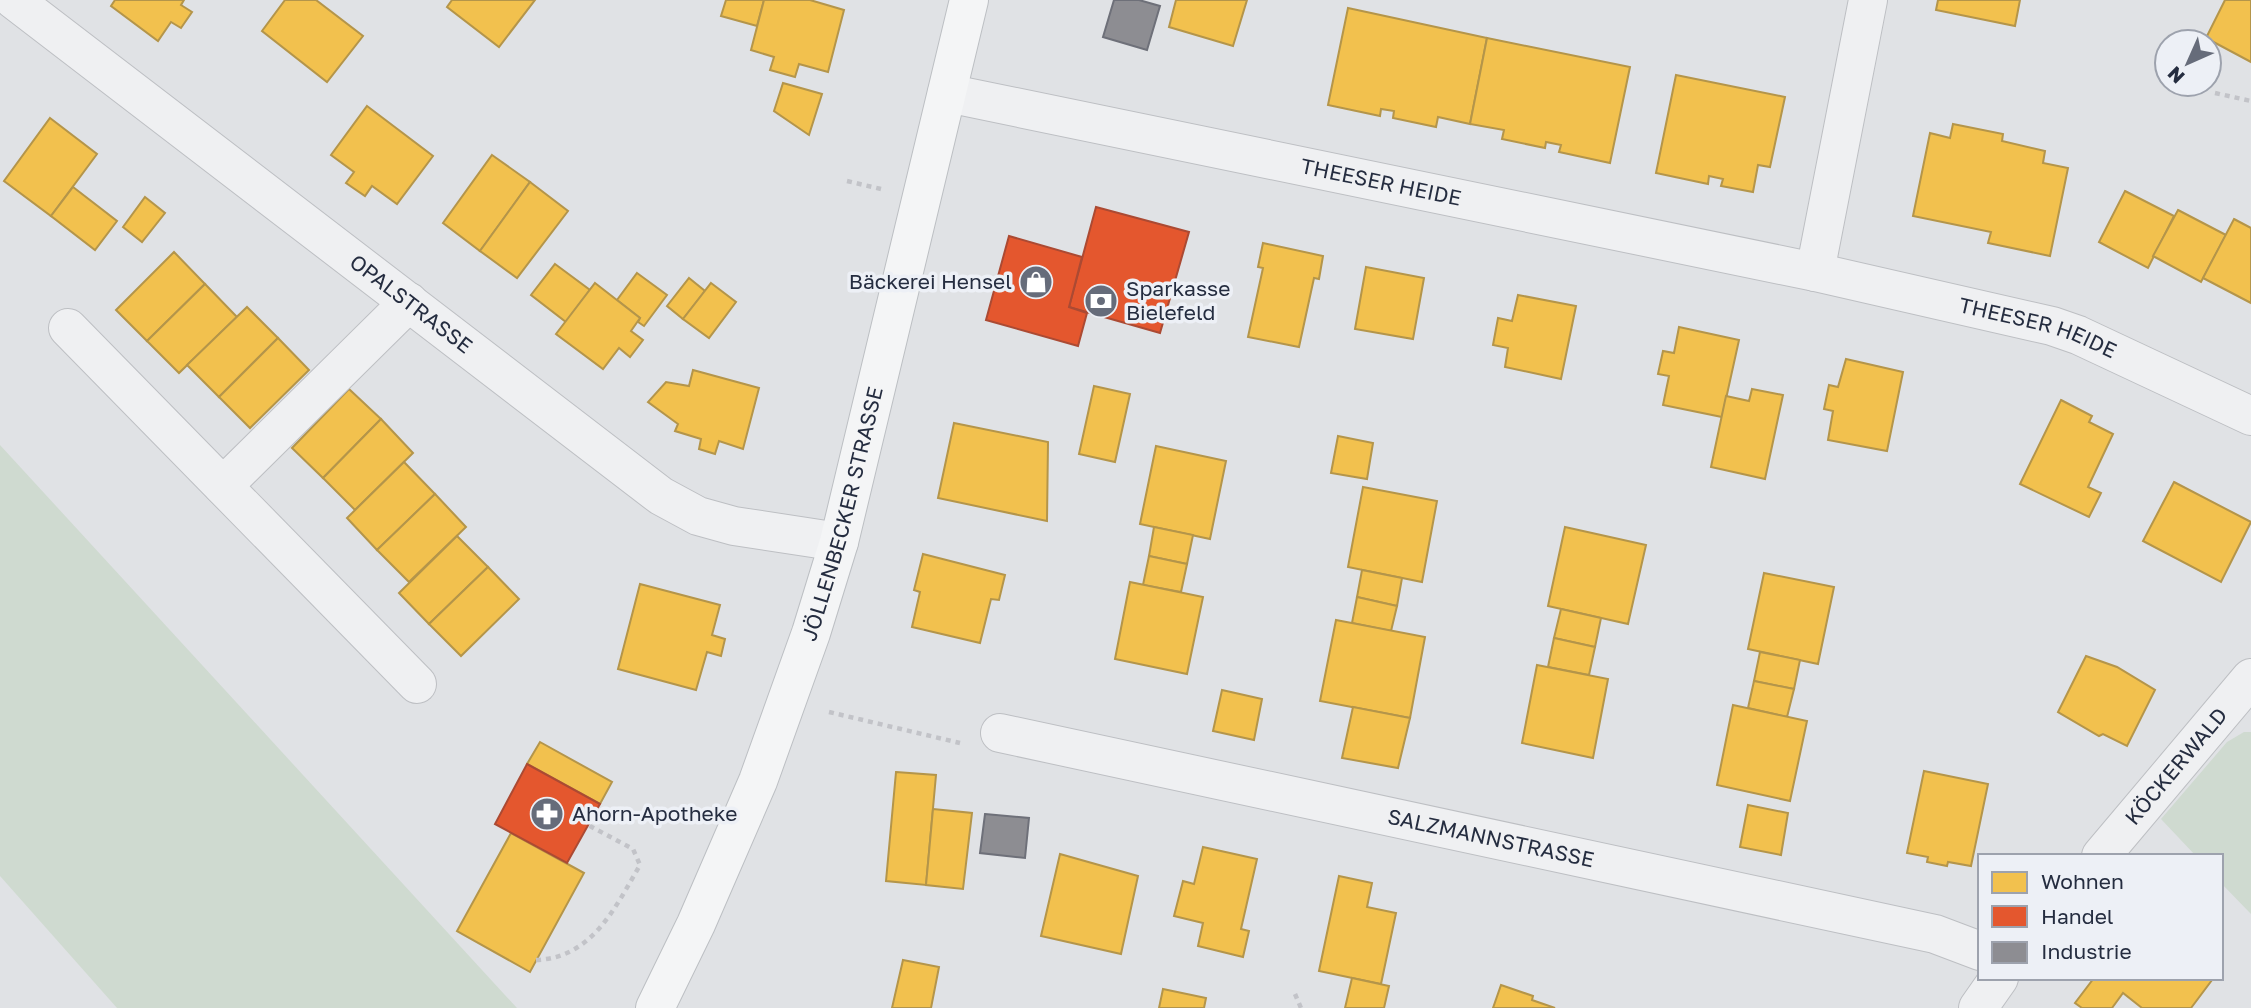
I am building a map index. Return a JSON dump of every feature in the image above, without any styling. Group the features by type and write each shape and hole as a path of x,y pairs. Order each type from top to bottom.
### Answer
{"main road":[{"name":"JÖLLENBECKER STRASSE","path":"655,1008 726,855 787,702 839,542 969,0"}],"street":[{"name":"OPALSTRASSE","path":"14,0 79,53 673,503 698,516 734,526 839,542"},
{"path":"1815,272 1868,0"},
{"name":"THEESER HEIDE","path":"947,93 1815,272 2052,326 2251,416"},
{"path":"223,486 409,302"},
{"path":"68,328 417,684"},
{"name":"KÖCKERWALD","path":"2103,854 2251,678"},
{"name":"SALZMANNSTRASSE","path":"1000,733 1935,934 1978,950"},
{"path":"1978,1008 1998,980"}],"path":[{"path":"2223,95 2251,101"},
{"path":"787,702 979,748 1000,733"},
{"path":"536,960 554,960 590,940 640,865 632,849 588,825"},
{"path":"1295,994 1301,1008"}],"shaded area":[{"path":"0,445 517,1008 117,1008 0,876"},
{"path":"2244,732 2251,732 2251,914 2223,885 2223,854 2194,854 2161,819 2227,742"}],"building: Wohnen":[{"path":"115,0 184,0 181,5 192,12 181,28 171,22 158,41 111,6"},
{"path":"285,0 316,0 363,36 327,82 262,31"},
{"path":"452,0 535,0 499,47 447,7"},
{"path":"726,0 764,0 757,26 721,16"},
{"path":"764,0 810,0 844,10 828,72 799,64 795,77 770,70 774,57 751,50"},
{"path":"1176,0 1247,0 1233,46 1169,27"},
{"path":"1938,0 2020,0 2015,26 1936,10"},
{"path":"2225,0 2251,0 2251,62 2223,47 2223,28 2211,28"},
{"path":"1348,8 1487,38 1470,124 1438,117 1436,127 1393,118 1394,111 1381,109 1380,116 1328,105"},
{"path":"1487,38 1630,67 1610,163 1559,152 1561,145 1546,142 1545,148 1502,139 1504,130 1470,124"},
{"path":"1676,75 1785,97 1770,167 1758,165 1753,192 1721,186 1723,179 1709,176 1708,184 1656,173"},
{"path":"783,83 822,94 809,135 774,111"},
{"path":"367,106 433,156 397,204 372,186 365,196 346,183 354,172 331,155"},
{"path":"50,118 97,154 51,216 4,181"},
{"path":"1953,124 2003,134 2002,141 2045,151 2043,163 2068,168 2050,256 1988,243 1991,232 1913,216 1930,133 1950,138"},
{"path":"492,155 530,182 480,251 443,223"},
{"path":"530,182 568,211 517,278 480,251"},
{"path":"73,187 117,221 95,250 51,216"},
{"path":"2125,191 2174,216 2148,268 2099,242"},
{"path":"145,197 165,213 142,242 123,227"},
{"path":"2178,210 2226,235 2201,282 2153,256"},
{"path":"2234,219 2251,228 2251,303 2203,278"},
{"path":"1263,243 1323,256 1319,279 1314,278 1299,347 1248,337 1263,268 1258,267"},
{"path":"174,252 205,284 147,341 116,310"},
{"path":"555,264 590,290 566,322 531,295"},
{"path":"1366,267 1424,278 1413,339 1355,329"},
{"path":"637,273 667,295 644,326 638,322 640,318 617,300"},
{"path":"689,278 705,291 683,319 667,306"},
{"path":"595,283 640,318 631,331 643,340 630,357 619,348 603,369 556,334"},
{"path":"711,283 736,302 709,338 683,319"},
{"path":"205,284 237,317 179,373 147,341"},
{"path":"1518,295 1576,306 1561,379 1505,367 1508,348 1493,345 1498,318 1512,321"},
{"path":"247,307 278,338 219,397 187,365"},
{"path":"1679,327 1739,340 1722,417 1663,405 1669,376 1658,374 1663,351 1674,353"},
{"path":"278,338 309,370 250,428 219,397"},
{"path":"1846,359 1903,372 1887,451 1828,440 1833,411 1824,409 1829,385 1838,387"},
{"path":"693,370 759,388 743,449 719,441 715,454 699,449 701,439 675,431 678,424 648,402 666,382 689,386"},
{"path":"1094,386 1130,394 1115,462 1079,454"},
{"path":"349,389 381,419 323,478 292,448"},
{"path":"1752,389 1783,395 1765,479 1711,467 1726,396 1749,401"},
{"path":"2061,400 2092,416 2089,422 2113,434 2088,487 2101,493 2089,517 2020,484"},
{"path":"381,419 413,453 355,510 323,478"},
{"path":"954,423 1048,442 1047,521 938,498"},
{"path":"1338,436 1373,443 1367,479 1331,473"},
{"path":"1156,446 1226,461 1210,539 1140,524"},
{"path":"404,462 435,494 377,550 347,518"},
{"path":"2174,482 2251,522 2221,582 2143,541"},
{"path":"1363,487 1437,501 1422,582 1348,567"},
{"path":"435,494 466,527 409,582 377,550"},
{"path":"1154,527 1193,535 1187,564 1149,556"},
{"path":"1565,527 1646,545 1628,624 1548,606"},
{"path":"457,536 488,567 429,624 399,593"},
{"path":"923,554 1005,575 999,600 991,599 980,643 912,627 920,592 914,590"},
{"path":"1149,556 1187,564 1181,592 1143,585"},
{"path":"488,567 519,599 461,656 429,624"},
{"path":"1362,570 1402,578 1397,606 1357,597"},
{"path":"1764,573 1834,587 1818,664 1748,649"},
{"path":"1130,582 1203,597 1187,674 1115,659"},
{"path":"640,584 720,605 712,635 725,639 721,656 707,652 696,690 618,669"},
{"path":"1357,597 1397,606 1391,631 1352,623"},
{"path":"1561,609 1601,618 1595,647 1554,638"},
{"path":"1336,620 1425,637 1410,718 1320,701"},
{"path":"1554,638 1595,647 1589,675 1548,667"},
{"path":"1760,652 1800,660 1794,689 1754,681"},
{"path":"2086,656 2117,667 2155,690 2127,746 2103,734 2099,736 2058,712"},
{"path":"1537,665 1608,679 1593,758 1522,743"},
{"path":"1754,681 1794,689 1787,717 1748,708"},
{"path":"1222,690 1262,699 1254,740 1213,731"},
{"path":"1733,705 1807,721 1790,801 1717,785"},
{"path":"1353,707 1410,718 1398,768 1342,758"},
{"path":"540,742 612,782 600,804 527,764"},
{"path":"1924,771 1988,784 1971,866 1948,862 1947,866 1927,862 1928,857 1907,853"},
{"path":"896,772 936,775 926,885 886,881"},
{"path":"1748,805 1788,813 1781,855 1740,847"},
{"path":"933,809 972,813 963,889 926,885"},
{"path":"511,833 584,873 530,972 457,931"},
{"path":"1203,847 1257,859 1241,929 1249,931 1243,957 1198,946 1203,923 1174,916 1183,881 1194,884"},
{"path":"1060,854 1138,876 1121,954 1041,936"},
{"path":"1339,876 1372,883 1367,907 1396,913 1381,984 1319,971"},
{"path":"903,960 939,967 931,1008 892,1008"},
{"path":"1352,978 1389,986 1384,1008 1345,1008"},
{"path":"2092,980 2212,980 2191,1008 2142,1008 2123,993 2112,1008 2082,1008 2075,1003"},
{"path":"1501,985 1533,996 1532,1000 1555,1008 1493,1008"},
{"path":"1163,989 1206,998 1204,1008 1159,1008"}],"building: Handel":[{"path":"1096,207 1189,232 1160,333 1069,307"},
{"name":"Bäckerei Hensel","path":"1009,236 1082,257 1069,307 1087,313 1078,346 986,320"},
{"name":"Ahorn-Apotheke","path":"527,764 600,804 567,863 495,824"}],"building: Industrie":[{"path":"1114,0 1139,0 1160,6 1147,50 1103,37"},
{"path":"985,814 1029,818 1025,858 980,853"}],"place":[{"name":"Bäckerei Hensel","path":"1036,282"},
{"name":"Sparkasse Bielefeld","path":"1101,301"},
{"name":"Ahorn-Apotheke","path":"547,814"}]}
